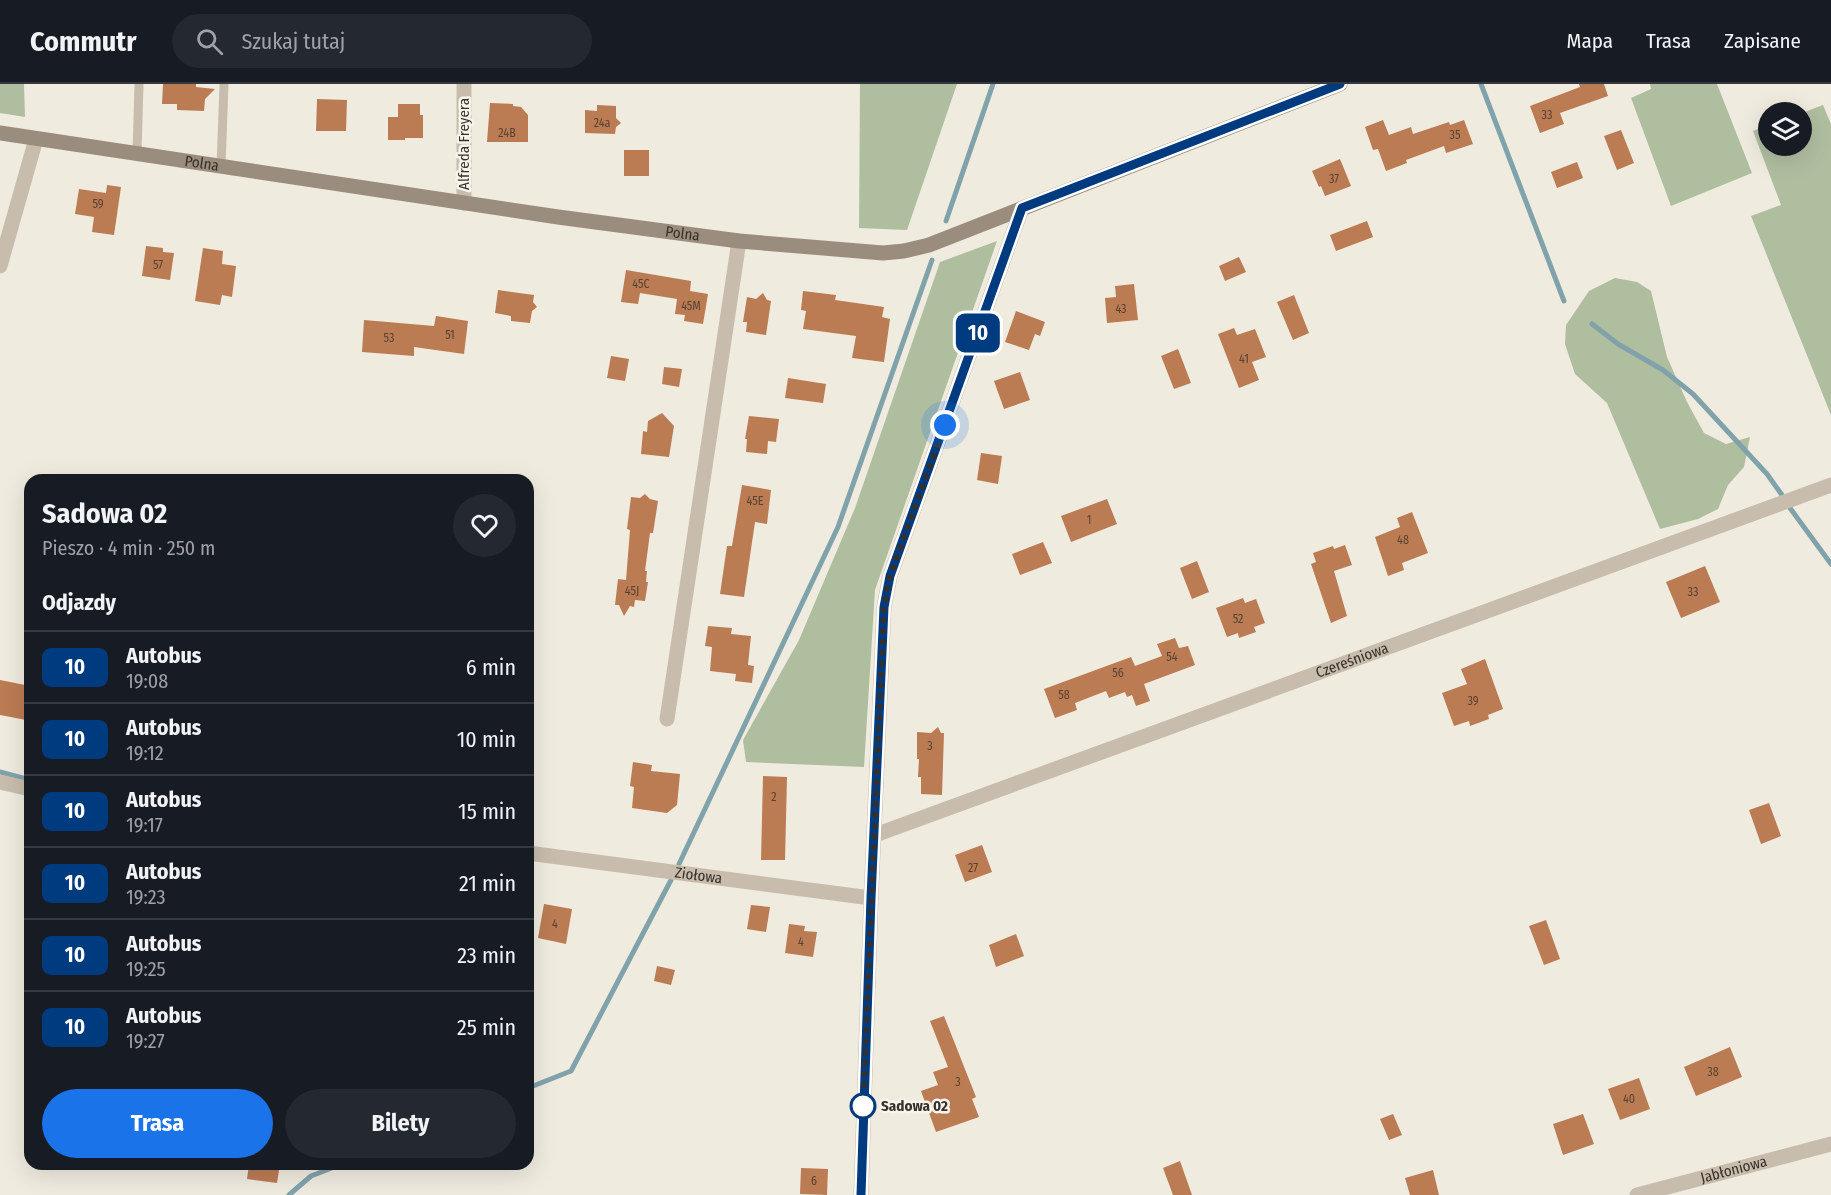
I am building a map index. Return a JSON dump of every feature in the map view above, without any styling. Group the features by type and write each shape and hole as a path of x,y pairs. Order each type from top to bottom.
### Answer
{"street":[{"name":"Alfreda Freyera","path":"464,84 464,203"},
{"name":"Polna","path":"0,133 464,203 739,241 883,253 929,245 1340,84"},
{"path":"0,266 36,139"},
{"path":"861,1195 884,607 890,576 1022,208"},
{"path":"667,719 739,241"},
{"name":"Czereśniowa","path":"875,835 1831,485"},
{"path":"0,782 24,788"},
{"name":"Ziołowa","path":"534,854 871,898"},
{"name":"Jabłoniowa","path":"1637,1195 1831,1144"}],"lane":[{"path":"137,154 139,84"},
{"path":"221,167 224,84"}],"green space":[{"path":"0,84 24,84 25,117 0,113"},
{"path":"860,84 957,84 907,230 859,228"},
{"path":"1650,84 1717,84 1752,173 1671,206 1631,98 1651,89"},
{"path":"1823,105 1831,124 1831,415 1751,216 1781,205 1762,156 1812,156 1812,109"},
{"path":"1758,129 1758,144 1753,131"},
{"path":"997,241 875,590 864,767 746,762 743,740 799,640 855,508 940,262"},
{"path":"1615,278 1637,282 1651,291 1667,357 1704,433 1726,444 1750,437 1744,467 1728,485 1718,509 1698,519 1660,529 1607,403 1575,374 1565,344 1566,325 1589,291"}],"building":[{"path":"163,84 196,84 196,87 215,89 205,99 204,111 177,110 177,104 162,104"},
{"path":"1579,84 1604,84 1608,96 1560,113 1564,124 1540,133 1530,106 1580,87"},
{"path":"317,99 347,100 346,131 316,131"},
{"path":"490,103 513,104 513,106 521,107 528,115 528,142 487,142"},
{"path":"398,104 420,104 420,115 423,115 423,138 388,140 388,117 398,117"},
{"path":"597,105 616,106 616,118 621,123 616,127 615,134 585,133 585,110 597,111"},
{"path":"1383,120 1389,135 1411,127 1413,134 1449,122 1450,125 1464,120 1473,144 1446,153 1444,146 1406,160 1407,163 1386,171 1378,149 1373,150 1365,127"},
{"path":"1621,130 1634,163 1617,170 1604,136"},
{"path":"624,150 649,150 649,176 624,176"},
{"path":"1340,159 1351,186 1325,196 1312,171"},
{"path":"1577,162 1583,178 1557,188 1551,172"},
{"path":"107,185 121,187 114,235 92,232 94,217 75,214 79,189 106,193"},
{"path":"1367,221 1373,237 1336,251 1330,235"},
{"path":"146,246 163,248 163,252 174,253 170,280 142,276"},
{"path":"203,248 223,251 222,264 236,266 232,297 222,295 220,305 195,301"},
{"path":"1239,257 1246,272 1225,281 1219,266"},
{"path":"626,270 691,281 690,291 708,294 703,324 684,321 685,315 675,314 677,299 640,293 638,304 621,302"},
{"path":"1134,284 1138,320 1107,323 1105,298 1116,297 1115,286"},
{"path":"498,290 534,295 533,302 537,307 532,311 530,323 511,321 511,316 495,313"},
{"path":"803,291 836,295 835,300 884,307 882,317 890,319 884,362 852,358 856,336 803,329 806,311 801,310"},
{"path":"763,293 767,300 771,301 766,335 746,332 747,322 743,322 747,297 756,299"},
{"path":"1294,295 1309,333 1293,340 1277,302"},
{"path":"1016,311 1045,322 1040,336 1035,334 1029,350 1005,342"},
{"path":"436,316 468,321 464,354 414,347 414,356 362,352 364,320 434,326"},
{"path":"1234,328 1237,335 1255,329 1266,357 1252,362 1259,380 1239,388 1218,334"},
{"path":"1178,349 1191,383 1174,389 1161,356"},
{"path":"611,356 629,359 625,381 607,378"},
{"path":"664,367 682,369 679,387 662,384"},
{"path":"1020,372 1030,400 1004,409 994,381"},
{"path":"788,378 826,384 823,403 785,398"},
{"path":"662,413 674,426 669,457 641,454 643,431 647,432 648,421"},
{"path":"749,416 779,419 776,442 768,441 767,454 746,452 747,439 745,439"},
{"path":"981,453 1002,456 998,484 977,480"},
{"path":"742,485 771,490 767,524 755,522 744,597 720,594 727,546 732,546"},
{"path":"645,494 650,499 658,501 653,533 650,533 645,571 647,571 646,582 648,582 645,601 635,600 634,607 630,606 624,616 619,605 615,605 618,579 626,580 630,530 627,529 631,497 640,498"},
{"path":"1107,499 1117,524 1071,542 1061,516"},
{"path":"1412,512 1428,553 1402,563 1404,570 1388,576 1375,537 1400,527 1397,518"},
{"path":"1043,542 1052,563 1020,575 1012,554"},
{"path":"1345,545 1352,565 1334,571 1347,616 1331,623 1311,564 1316,562 1313,553 1333,546 1334,549"},
{"path":"1197,561 1209,592 1192,599 1180,568"},
{"path":"1705,566 1720,602 1681,618 1666,582"},
{"path":"1243,598 1245,603 1256,599 1265,623 1254,627 1256,632 1239,638 1238,633 1227,637 1216,608"},
{"path":"708,626 732,628 731,634 751,636 748,665 754,666 752,683 735,681 736,674 710,671 712,647 705,646"},
{"path":"1175,638 1179,648 1188,646 1195,665 1144,684 1150,701 1136,706 1132,695 1127,697 1125,692 1109,698 1106,691 1075,703 1077,710 1055,718 1044,689 1131,657 1135,666 1162,656 1157,644"},
{"path":"1485,659 1503,709 1488,715 1489,719 1470,726 1469,721 1454,726 1442,693 1467,684 1461,669"},
{"path":"0,680 24,685 24,720 0,715"},
{"path":"938,727 941,733 944,733 942,795 921,794 921,777 918,777 917,732 931,733"},
{"path":"633,762 652,765 651,771 680,774 677,805 667,813 632,808 634,787 630,786"},
{"path":"763,776 787,777 785,860 761,860"},
{"path":"1769,803 1781,836 1761,844 1749,810"},
{"path":"982,845 992,872 965,882 955,855"},
{"path":"544,904 572,909 566,944 538,938"},
{"path":"751,905 770,907 766,932 747,929"},
{"path":"1546,920 1560,959 1544,965 1529,926"},
{"path":"789,924 805,926 804,931 817,932 813,957 785,953"},
{"path":"1016,934 1024,956 996,967 989,945"},
{"path":"657,966 675,970 671,985 654,981"},
{"path":"944,1016 976,1097 972,1099 979,1117 936,1132 921,1091 938,1085 933,1072 948,1067 930,1021"},
{"path":"1730,1047 1742,1077 1696,1096 1684,1067"},
{"path":"1639,1078 1650,1109 1620,1120 1608,1089"},
{"path":"1393,1114 1402,1135 1389,1140 1380,1119"},
{"path":"1583,1114 1594,1144 1563,1155 1553,1124"},
{"path":"1180,1161 1192,1195 1173,1195 1163,1168"},
{"path":"801,1168 828,1169 827,1195 800,1194"},
{"path":"248,1170 279,1170 277,1183 247,1179"},
{"path":"1433,1170 1439,1195 1410,1195 1405,1178"}],"waterway":[{"path":"946,221 993,84"},
{"path":"1481,84 1564,301"},
{"path":"679,864 838,527 932,260"},
{"path":"1592,324 1618,344 1663,370 1693,394 1767,474 1782,495"},
{"path":"1790,508 1831,564"},
{"path":"0,772 24,778"},
{"path":"534,1086 571,1071 671,880"},
{"path":"289,1195 311,1176 326,1170"}],"bus line":[{"name":"10","path":"861,1195 884,607 890,576 1022,208 1340,84"}],"place":[{"name":"Sadowa 02","path":"863,1106"}],"route":[{"path":"863,1106 884,607 890,576 945,425"}]}
